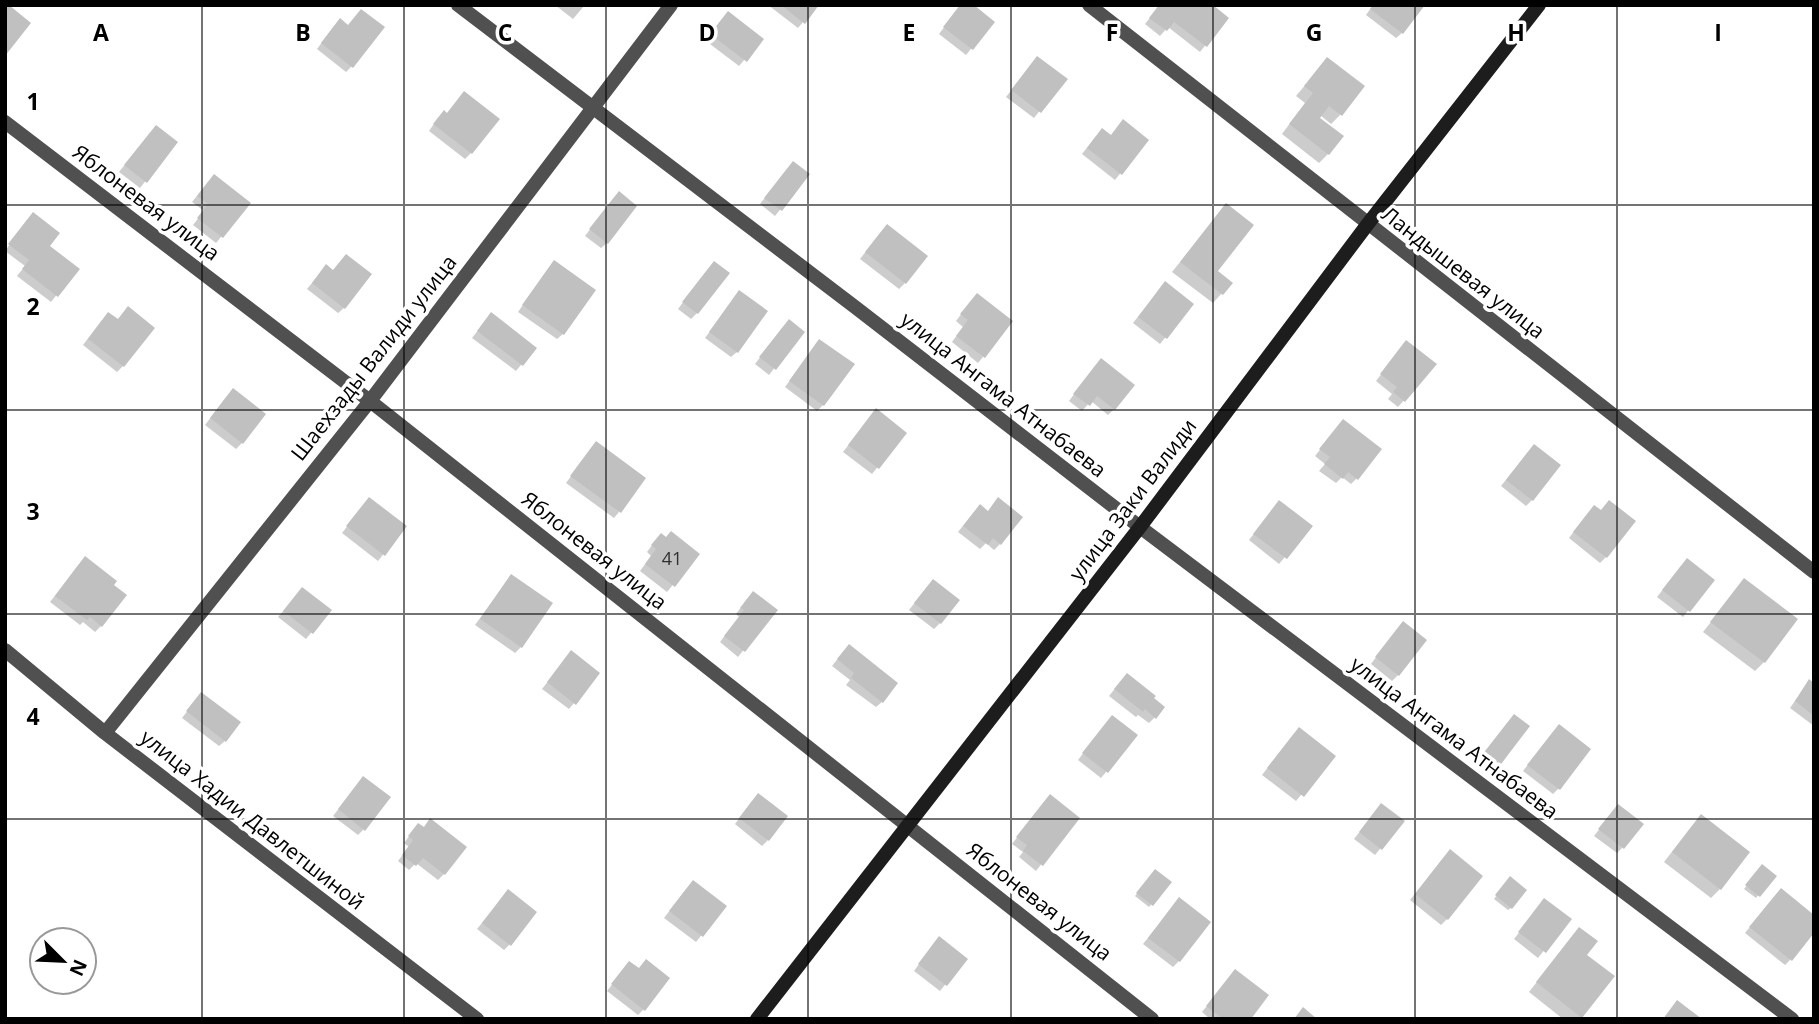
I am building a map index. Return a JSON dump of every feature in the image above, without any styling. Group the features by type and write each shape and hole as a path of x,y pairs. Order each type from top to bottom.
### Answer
{"street":[{"name":"улица Ангама Атнабаева","path":"458,5 845,298 1140,527 1792,1019"},
{"name":"Шаехзады Валиди улица","path":"105,733 370,401 671,5"},
{"name":"Ландышевая улица","path":"1089,5 1814,572"},
{"name":"улица Заки Валиди","path":"757,1019 1140,527 1367,225 1539,5"},
{"name":"Яблоневая улица","path":"5,122 370,401 1152,1019"},
{"name":"улица Хадии Давлетшиной","path":"5,650 105,733 477,1019"}],"building":[{"path":"5,5 9,5 31,23 5,56"},
{"path":"781,5 819,5 805,24"},
{"path":"960,5 974,5 995,22 973,50 943,27"},
{"path":"1159,5 1213,5 1229,18 1207,47 1174,22 1167,31 1149,18"},
{"path":"1373,5 1425,5 1403,34 1370,9"},
{"path":"361,9 385,27 353,68 321,43 340,18 348,25"},
{"path":"728,11 764,39 747,62 710,34"},
{"path":"1037,56 1068,79 1041,113 1011,90"},
{"path":"1327,57 1365,86 1342,116 1329,106 1320,118 1344,136 1329,155 1289,124 1313,93 1304,86"},
{"path":"464,91 500,119 472,154 433,124 444,110 447,113"},
{"path":"1123,119 1149,140 1122,175 1087,148 1102,128 1111,135"},
{"path":"156,125 178,142 147,183 124,165"},
{"path":"793,161 810,174 782,211 764,198"},
{"path":"214,174 251,203 223,238 197,218 208,204 197,196"},
{"path":"619,191 637,206 608,244 589,229"},
{"path":"1226,203 1254,225 1218,271 1233,283 1223,295 1180,262"},
{"path":"33,212 60,233 50,246 80,269 58,297 22,269 29,260 8,244"},
{"path":"887,224 928,256 906,284 865,252"},
{"path":"346,254 372,274 345,309 312,283 326,264 333,270"},
{"path":"554,260 596,290 564,335 522,305"},
{"path":"714,261 730,273 698,314 682,302"},
{"path":"1165,281 1194,304 1167,339 1138,317"},
{"path":"739,290 768,311 738,353 709,332"},
{"path":"977,293 1013,321 985,358 956,336 968,320 960,314"},
{"path":"128,306 155,328 124,367 88,339 108,312 118,319"},
{"path":"491,312 537,348 523,366 477,331"},
{"path":"789,319 805,332 776,370 759,357"},
{"path":"819,339 855,364 824,406 789,381"},
{"path":"1406,340 1437,364 1405,402 1393,392 1397,387 1380,374"},
{"path":"1101,358 1135,385 1115,410 1097,396 1090,406 1073,394"},
{"path":"233,388 266,414 243,444 210,418"},
{"path":"876,408 907,433 879,469 848,445"},
{"path":"1343,419 1382,449 1358,480 1348,472 1343,479 1324,464 1330,457 1319,449"},
{"path":"596,441 646,478 621,513 570,476"},
{"path":"1534,444 1561,465 1533,501 1506,480"},
{"path":"369,497 407,526 385,556 346,526"},
{"path":"998,497 1023,517 1001,545 993,538 988,545 963,526 980,504 988,511"},
{"path":"1279,500 1313,526 1287,559 1253,534"},
{"path":"1609,500 1636,521 1607,558 1573,532 1594,505 1601,510"},
{"path":"671,531 700,554 675,587 645,564 656,549 651,545 661,533 666,537"},
{"path":"85,556 117,581 114,585 127,595 102,627 90,617 87,620 55,596"},
{"path":"1687,558 1715,580 1690,612 1662,590"},
{"path":"511,574 553,603 522,648 480,619"},
{"path":"1744,578 1798,619 1765,663 1710,622"},
{"path":"933,579 960,600 941,624 914,603"},
{"path":"302,587 332,610 313,634 283,611"},
{"path":"753,591 778,610 745,652 724,636 744,610 740,608"},
{"path":"1403,621 1427,640 1399,676 1375,657"},
{"path":"849,644 898,683 883,703 851,678 854,673 837,659"},
{"path":"571,650 600,673 576,705 547,682"},
{"path":"1127,673 1156,696 1154,698 1165,707 1156,719 1114,689"},
{"path":"1809,679 1814,683 1814,716 1795,701"},
{"path":"201,692 241,722 226,742 186,711"},
{"path":"1514,714 1530,726 1498,768 1482,755"},
{"path":"1112,715 1138,735 1108,773 1082,753"},
{"path":"1559,724 1591,749 1560,790 1527,765"},
{"path":"1299,727 1336,756 1304,797 1267,768"},
{"path":"363,776 391,797 365,831 338,809"},
{"path":"758,793 788,816 769,841 739,818"},
{"path":"1050,794 1080,818 1043,866 1023,851 1027,845 1016,837"},
{"path":"1381,803 1405,821 1382,850 1359,832"},
{"path":"1618,804 1644,824 1624,849 1598,829"},
{"path":"1701,814 1750,852 1721,890 1672,852"},
{"path":"430,818 467,847 445,875 423,858 416,866 402,855 413,840 408,836 418,823 424,827"},
{"path":"1450,849 1483,876 1448,920 1415,894"},
{"path":"1762,864 1777,876 1760,897 1745,885"},
{"path":"1155,869 1172,882 1153,906 1136,893"},
{"path":"1510,876 1527,890 1512,909 1495,895"},
{"path":"693,880 727,906 703,937 669,911"},
{"path":"1781,888 1814,915 1814,933 1792,961 1749,927"},
{"path":"508,889 537,912 511,946 482,923"},
{"path":"1179,897 1211,922 1180,962 1148,938"},
{"path":"1544,898 1572,919 1546,953 1518,932"},
{"path":"1579,927 1598,941 1587,955 1615,976 1582,1018 1536,982"},
{"path":"939,936 968,959 947,986 918,964"},
{"path":"646,959 670,978 645,1011 611,984 629,961 639,968"},
{"path":"1235,969 1269,995 1251,1019 1223,1019 1206,1006"},
{"path":"1677,1000 1702,1019 1663,1019"},
{"path":"1303,1007 1317,1019 1294,1019"}]}
